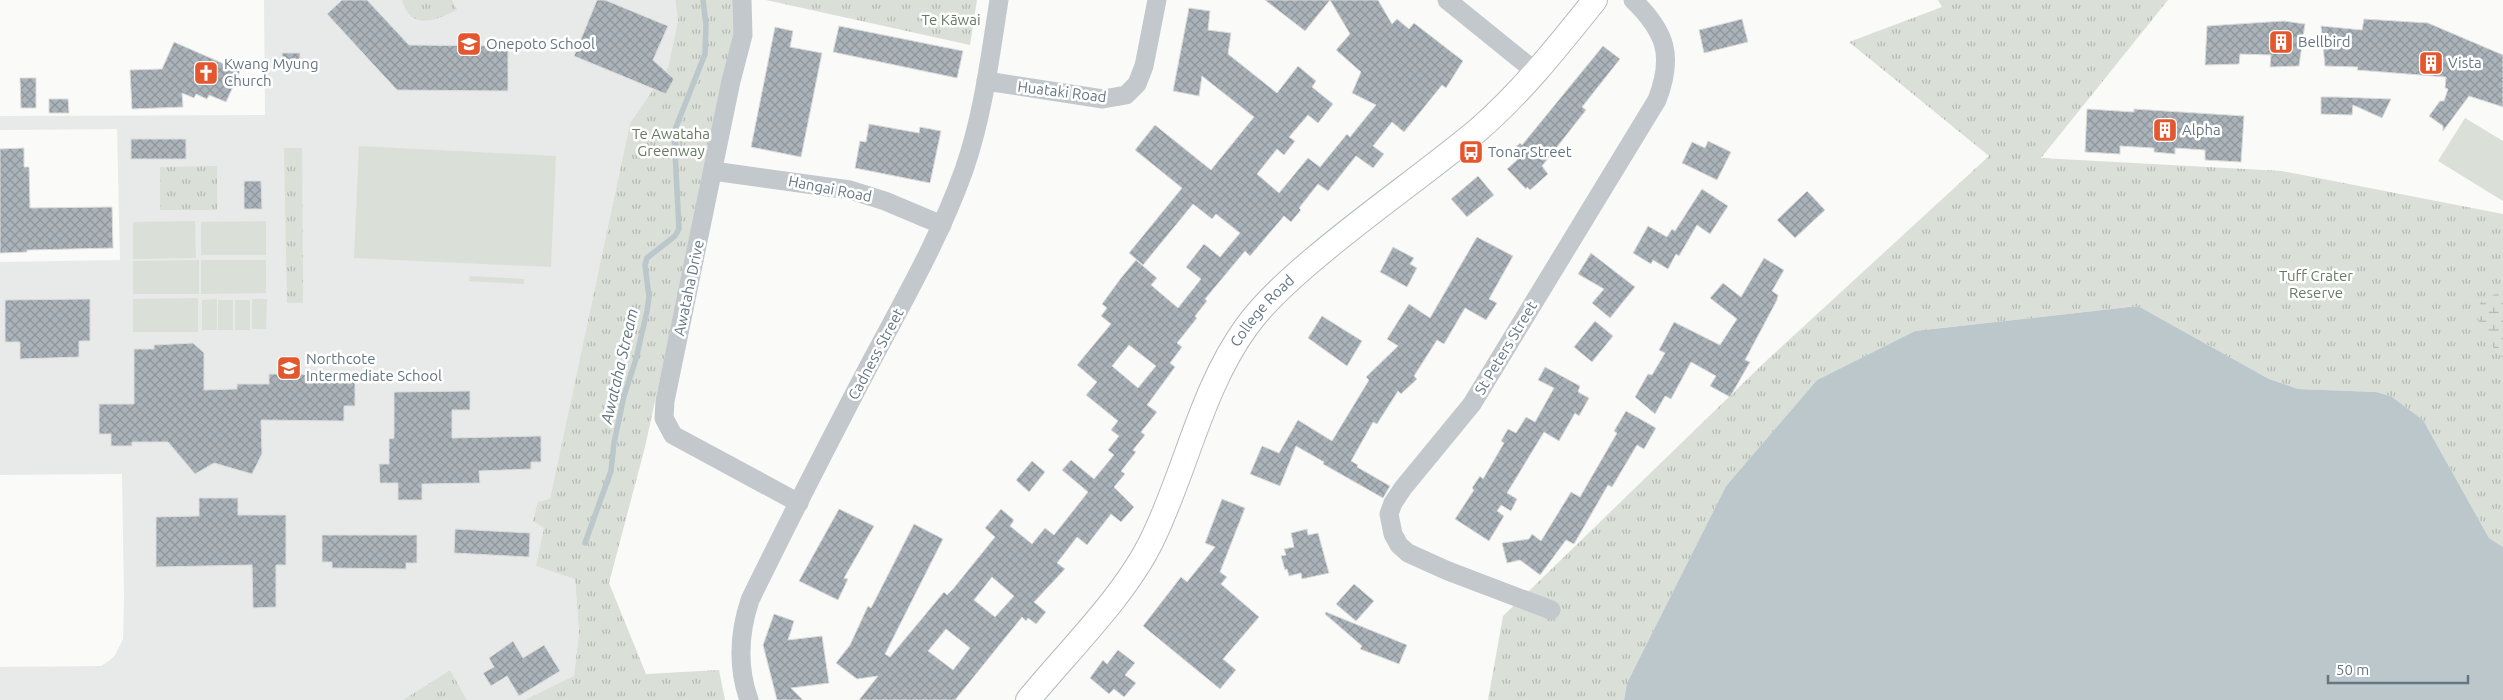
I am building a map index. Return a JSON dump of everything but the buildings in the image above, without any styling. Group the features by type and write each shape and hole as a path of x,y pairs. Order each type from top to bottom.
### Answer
{"main road":[{"name":"College Road","path":"1028,700 1138,566 1153,540 1216,382 1247,326 1267,303 1302,269 1359,221 1478,129 1536,72 1595,0"}],"street":[{"name":"Awataha Drive","path":"742,0 743,35 665,400 664,418 673,435 799,503"},
{"name":"Cadness Street","path":"749,700 741,666 743,623 750,600 928,256 942,225 973,138 986,81 999,0"},
{"name":"Huataki Road","path":"986,81 1103,99 1126,95 1137,84 1144,66 1157,0"},
{"path":"1447,0 1536,72"},
{"name":"St Peters Street","path":"1551,610 1408,554 1399,545 1393,534 1390,514 1393,503 1403,488 1472,404 1657,100 1665,73 1664,46 1660,31 1651,17 1633,0"},
{"name":"Hangai Road","path":"713,171 850,190 885,201 942,225"}],"shaded area":[{"name":"Northcote Intermediate School","path":"264,0 675,0 678,20 668,68 630,123 544,528 575,579 579,633 574,677 525,700 467,700 450,670 403,700 0,700 0,667 101,666 110,660 115,655 123,639 124,598 122,474 0,475 0,262 120,260 117,129 0,130 0,116 265,115"},
{"path":"2138,306 2269,379 2298,389 2376,392 2391,396 2423,420 2489,538 2503,547 2503,700 1624,700 1627,683 1726,486 1817,380 1915,331"}],"green space":[{"path":"402,0 452,0 457,10 433,20 418,20 406,10"},
{"name":"Te Awataha Greenway","path":"675,0 734,0 741,40 679,291 645,447 609,583 646,674 719,670 725,700 525,700 574,676 579,633 575,579 536,566 544,528 533,521 538,502 550,499 630,123 668,68 678,20"},
{"name":"Te Kāwai","path":"766,0 977,0 970,45"},
{"name":"Tuff Crater Reserve","path":"1938,0 2168,0 2041,158 2282,171 2503,214 2503,547 2489,538 2423,420 2391,396 2376,392 2298,389 2269,379 2138,306 1915,331 1817,380 1726,486 1627,683 1624,700 1488,700 1503,616 1765,362 1989,156 1849,42 1942,7"},
{"path":"2465,118 2503,141 2503,201 2438,161"},
{"path":"359,146 556,156 551,267 354,258"},
{"path":"284,148 302,148 303,303 287,303"},
{"path":"217,166 217,210 160,210 160,167"},
{"path":"195,221 196,258 133,259 133,222"},
{"path":"266,221 266,255 201,255 201,222"},
{"path":"199,260 199,294 133,294 133,261"},
{"path":"201,260 266,260 266,293 201,294"},
{"path":"470,276 524,279 524,284 469,281"},
{"path":"2503,290 2503,358 2496,352 2474,312 2482,301"},
{"path":"198,298 198,332 133,332 133,299"},
{"path":"217,299 217,330 202,330 202,300"},
{"path":"252,299 267,299 266,329 252,329"},
{"path":"218,300 233,300 233,330 218,330"},
{"path":"235,300 250,300 250,330 235,330"},
{"path":"450,670 467,700 403,700"}],"waterway":[{"name":"Awataha Stream","path":"585,543 611,471 614,443 624,396 636,359 647,311 649,297 645,265 647,258 675,236 679,229 674,132 705,54 706,25 703,0"}],"place":[{"name":"Bellbird","path":"2281,42"},
{"name":"Onepoto School","path":"469,44"},
{"name":"Vista","path":"2431,63"},
{"name":"Kwang Myung Church","path":"206,73"},
{"name":"Alpha","path":"2165,130"},
{"name":"Tonar Street","path":"1471,152"},
{"name":"Northcote Intermediate School","path":"289,368"}]}
